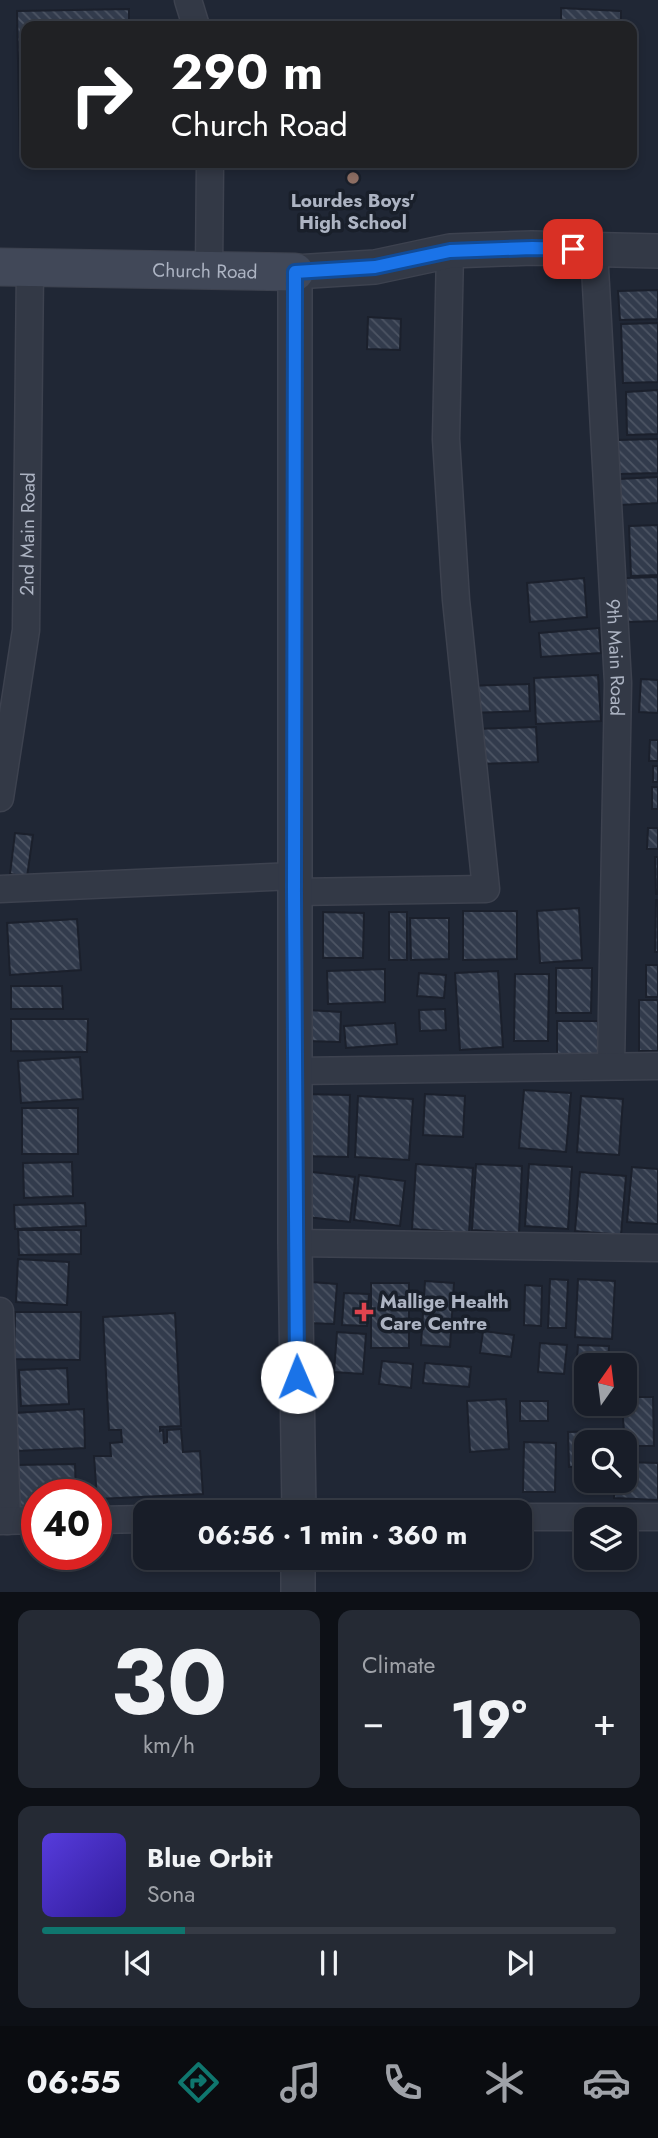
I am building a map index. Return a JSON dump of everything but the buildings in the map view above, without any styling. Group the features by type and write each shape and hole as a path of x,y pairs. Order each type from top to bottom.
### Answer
{"main road":[{"name":"Church Road","path":"15,268 295,272"}],"street":[{"path":"188,0 194,21"},
{"path":"209,272 210,168"},
{"name":"Church Road","path":"295,272 375,267 450,251 532,248 658,251"},
{"name":"9th Main Road","path":"594,250 618,683 611,1066"},
{"path":"0,889 295,884 486,889 456,600 446,439 450,251"},
{"name":"2nd Main Road","path":"0,799 26,630 15,268"},
{"path":"295,272 295,1243 299,1500"},
{"path":"296,1071 658,1066"},
{"path":"295,1243 658,1248"},
{"path":"0,1311 3,1521 21,1520"},
{"path":"532,1517 658,1517"},
{"path":"112,1520 133,1519"},
{"path":"298,1570 298,1592"}],"place":[{"name":"Lourdes Boys' High School","path":"353,178"},
{"name":"Mallige Health Care Centre","path":"364,1312"}],"route":[{"path":"297,1377 294,892 295,272 375,267 450,251 573,249"}]}
